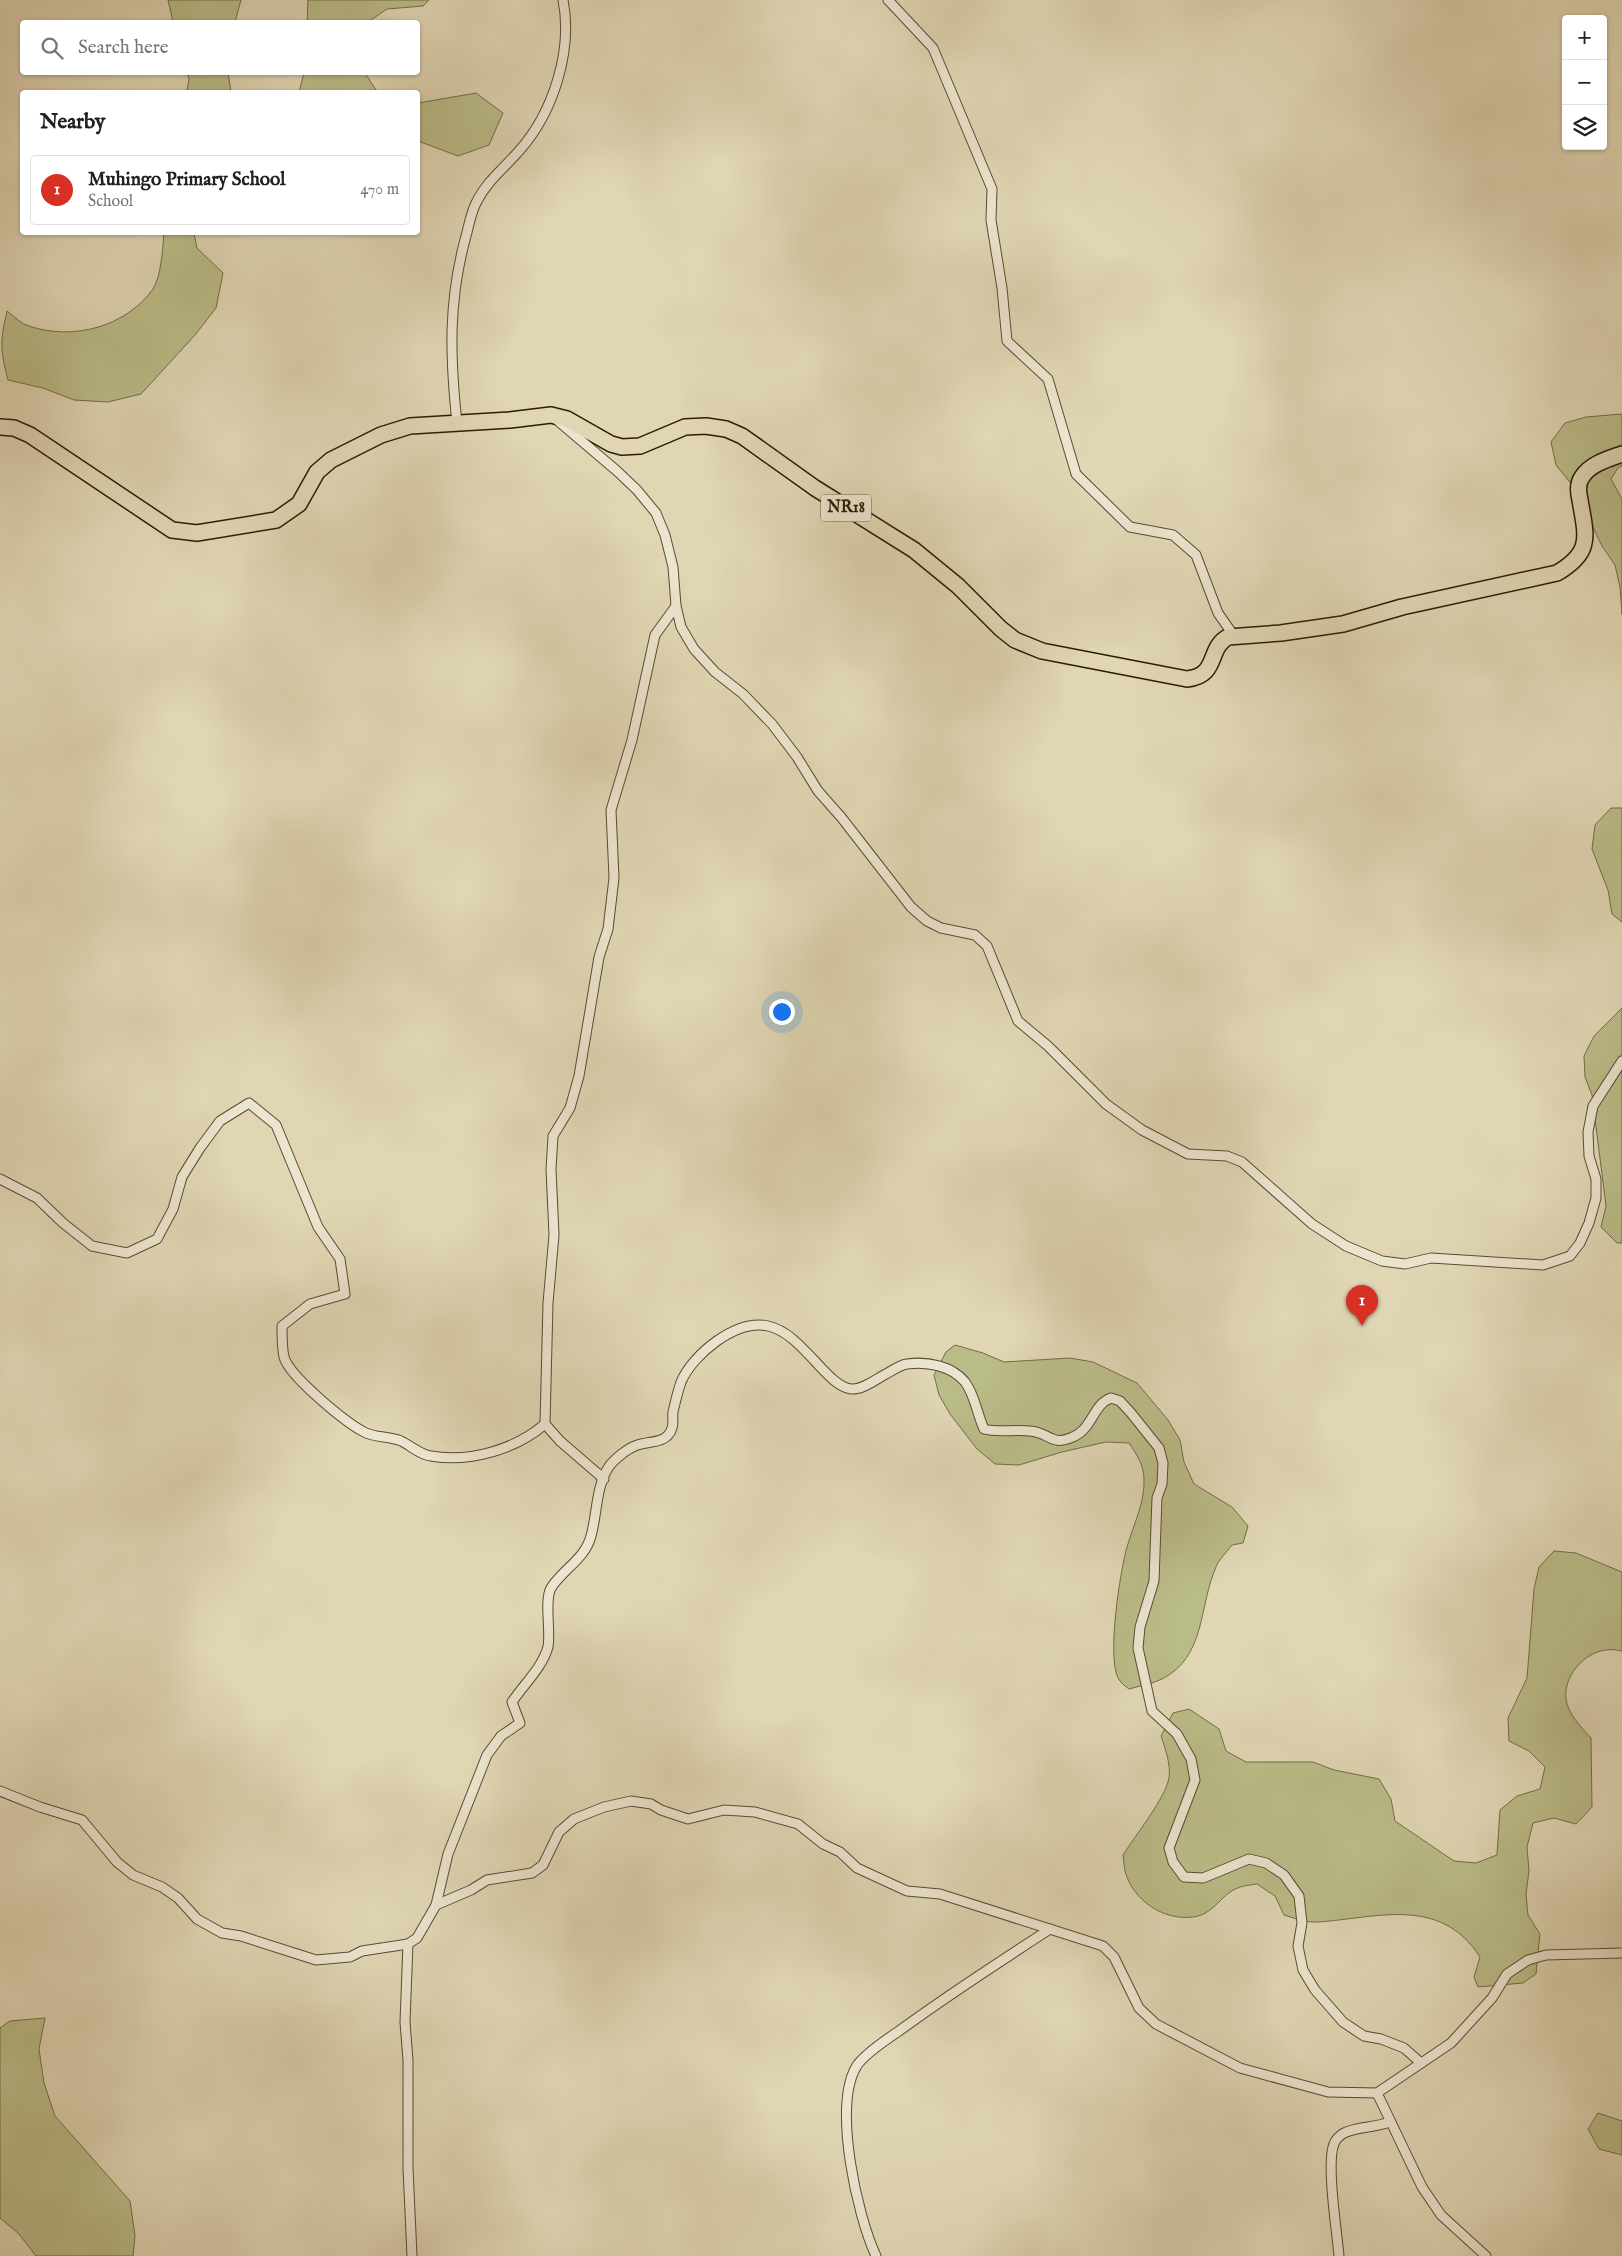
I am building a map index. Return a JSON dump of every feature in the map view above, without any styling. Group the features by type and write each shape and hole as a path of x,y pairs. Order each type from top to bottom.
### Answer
{"main road":[{"name":"NR18","path":"0,427 14,428 30,436 172,530 197,533 276,520 299,504 317,472 331,460 381,435 410,426 510,420 551,415 567,419 611,444 622,447 640,446 685,427 706,426 726,429 742,436 824,494 914,550 958,586 1001,630 1016,640 1042,651 1187,679 1196,678 1207,671 1222,640 1234,636"},
{"path":"1234,636 1281,633 1343,624 1422,602 1557,573 1571,564 1582,551 1584,528 1578,492 1581,478 1596,465 1622,454"}],"street":[{"path":"457,423 450,338 456,272 475,204 495,175 520,150 539,123 553,93 562,60 567,19 564,0"},
{"path":"888,0 932,48 992,189 992,220 1002,288 1007,341 1048,380 1076,474 1130,527 1173,535 1196,555 1218,612 1234,636"},
{"path":"551,415 617,471 637,490 656,513 665,536 673,567 676,606 681,627 694,649 715,672 743,694 772,724 797,757 818,791 841,816 911,907 927,921 941,928 975,935 987,946 1018,1021 1028,1032 1048,1046 1106,1104 1142,1130 1188,1154 1227,1156 1242,1162 1312,1224 1346,1246 1382,1261 1405,1264 1431,1258 1543,1265 1570,1256 1580,1243 1596,1198 1596,1179 1589,1156 1588,1132 1593,1106 1602,1088 1622,1061"},
{"path":"604,1478 560,1442 545,1424 548,1303 554,1235 551,1169 554,1136 570,1108 579,1076 599,957 608,929 614,878 610,842 611,810 632,740 646,668 655,635 676,606"},
{"path":"0,1179 38,1198 63,1223 92,1246 127,1253 157,1239 173,1209 182,1177 200,1148 220,1121 249,1103 276,1125 318,1226 340,1258 345,1294 310,1304 282,1326 284,1358 309,1389 335,1414 365,1433 400,1440 430,1456 464,1457 498,1450 529,1437 545,1424"},
{"path":"0,1790 40,1807 82,1820 117,1862 133,1875 162,1887 178,1898 197,1919 222,1932 241,1936 316,1960 350,1957 362,1951 408,1944 417,1938 436,1905 448,1854 487,1755 500,1736 520,1723 512,1702 542,1662 548,1645 550,1591 560,1576 579,1559 591,1538 604,1478 609,1467 637,1445 661,1441 667,1435 672,1428 673,1413 682,1381 693,1365 721,1336 744,1327 768,1326 794,1339 840,1386 852,1389 862,1387 906,1364 927,1364 946,1367 964,1382 984,1429 992,1431 1032,1431 1046,1434 1055,1440 1070,1438 1083,1431 1103,1401 1111,1398 1120,1401 1159,1448 1164,1463 1162,1484 1157,1498 1154,1581 1140,1626 1138,1648 1152,1711 1177,1734 1191,1759 1195,1780 1169,1848 1173,1862 1184,1878 1203,1878 1249,1859 1266,1863 1284,1875 1299,1896 1302,1923 1298,1946 1303,1970 1316,1990 1343,2022 1364,2036 1381,2039 1404,2048 1420,2063"},
{"path":"436,1905 471,1890 487,1880 532,1873 543,1865 559,1832 574,1819 604,1807 631,1801 651,1804 661,1810 688,1819 724,1810 755,1812 798,1824 823,1844 840,1852 857,1868 907,1891 940,1894 1103,1946 1114,1957 1140,2008 1156,2024 1240,2068 1328,2092 1377,2093 1451,2043 1492,1998 1507,1974 1528,1960 1546,1955 1622,1953"},
{"path":"876,2256 868,2238 852,2174 848,2130 848,2090 856,2066 878,2046 958,1987 1050,1929"},
{"path":"408,1944 405,2022 408,2060 408,2168 412,2256"},
{"path":"1377,2093 1389,2122 1422,2187 1441,2215 1486,2256"},
{"path":"1339,2256 1331,2161 1334,2143 1342,2134 1351,2130 1379,2127 1389,2122"}],"green space":[{"path":"168,0 241,0 236,20 173,20"},
{"path":"308,0 429,0 423,6 387,9 371,20 307,20"},
{"path":"188,75 228,75 231,90 187,90"},
{"path":"303,75 366,75 376,90 300,90"},
{"path":"476,93 503,113 489,145 458,156 420,142 420,103"},
{"path":"164,235 194,235 197,248 223,273 216,308 195,335 141,394 108,402 74,400 43,388 8,380 2,346 7,311 26,325 46,330 80,331 97,327 128,313 142,302 156,284"},
{"path":"1622,414 1622,466 1618,468 1611,479 1622,499 1622,615 1620,587 1615,565 1602,546 1573,486 1556,465 1551,442 1565,423 1586,417"},
{"path":"1611,808 1622,808 1622,922 1612,914 1608,890 1592,849 1595,825"},
{"path":"1622,1008 1622,1243 1617,1243 1601,1227 1606,1206 1592,1095 1585,1077 1584,1056 1594,1036"},
{"path":"955,1345 983,1353 1004,1362 1070,1358 1093,1362 1137,1383 1168,1420 1180,1440 1184,1462 1194,1484 1232,1507 1248,1526 1243,1543 1232,1545 1217,1564 1199,1629 1187,1658 1162,1679 1129,1689 1118,1678 1115,1667 1114,1633 1121,1575 1144,1488 1143,1470 1140,1460 1129,1443 1106,1442 1062,1452 1019,1465 995,1464 977,1449 950,1414 939,1395 934,1375 946,1352"},
{"path":"1554,1551 1576,1553 1622,1572 1622,1651 1608,1650 1590,1655 1577,1667 1568,1682 1566,1699 1569,1710 1591,1738 1592,1807 1576,1824 1554,1818 1533,1823 1527,1847 1529,1871 1526,1894 1528,1915 1540,1934 1536,1974 1523,1983 1478,1987 1474,1977 1480,1957 1464,1938 1446,1925 1427,1918 1406,1915 1385,1915 1318,1922 1305,1921 1284,1915 1275,1896 1257,1884 1235,1889 1209,1911 1198,1916 1176,1917 1165,1914 1146,1903 1138,1895 1126,1875 1123,1855 1167,1786 1169,1767 1161,1736 1173,1713 1189,1709 1219,1729 1226,1751 1246,1762 1313,1762 1334,1770 1379,1779 1391,1799 1395,1821 1454,1861 1476,1863 1497,1855 1500,1810 1517,1796 1540,1789 1545,1767 1529,1751 1509,1741 1508,1718 1527,1678 1534,1589 1539,1567"},
{"path":"45,2018 39,2049 44,2083 55,2116 130,2201 135,2236 133,2256 36,2256 18,2233 0,2218 0,2028 10,2021"},
{"path":"1598,2113 1622,2121 1622,2155 1599,2149 1588,2129"}],"place":[{"name":"Muhingo Primary School","path":"1362,1326"}]}
